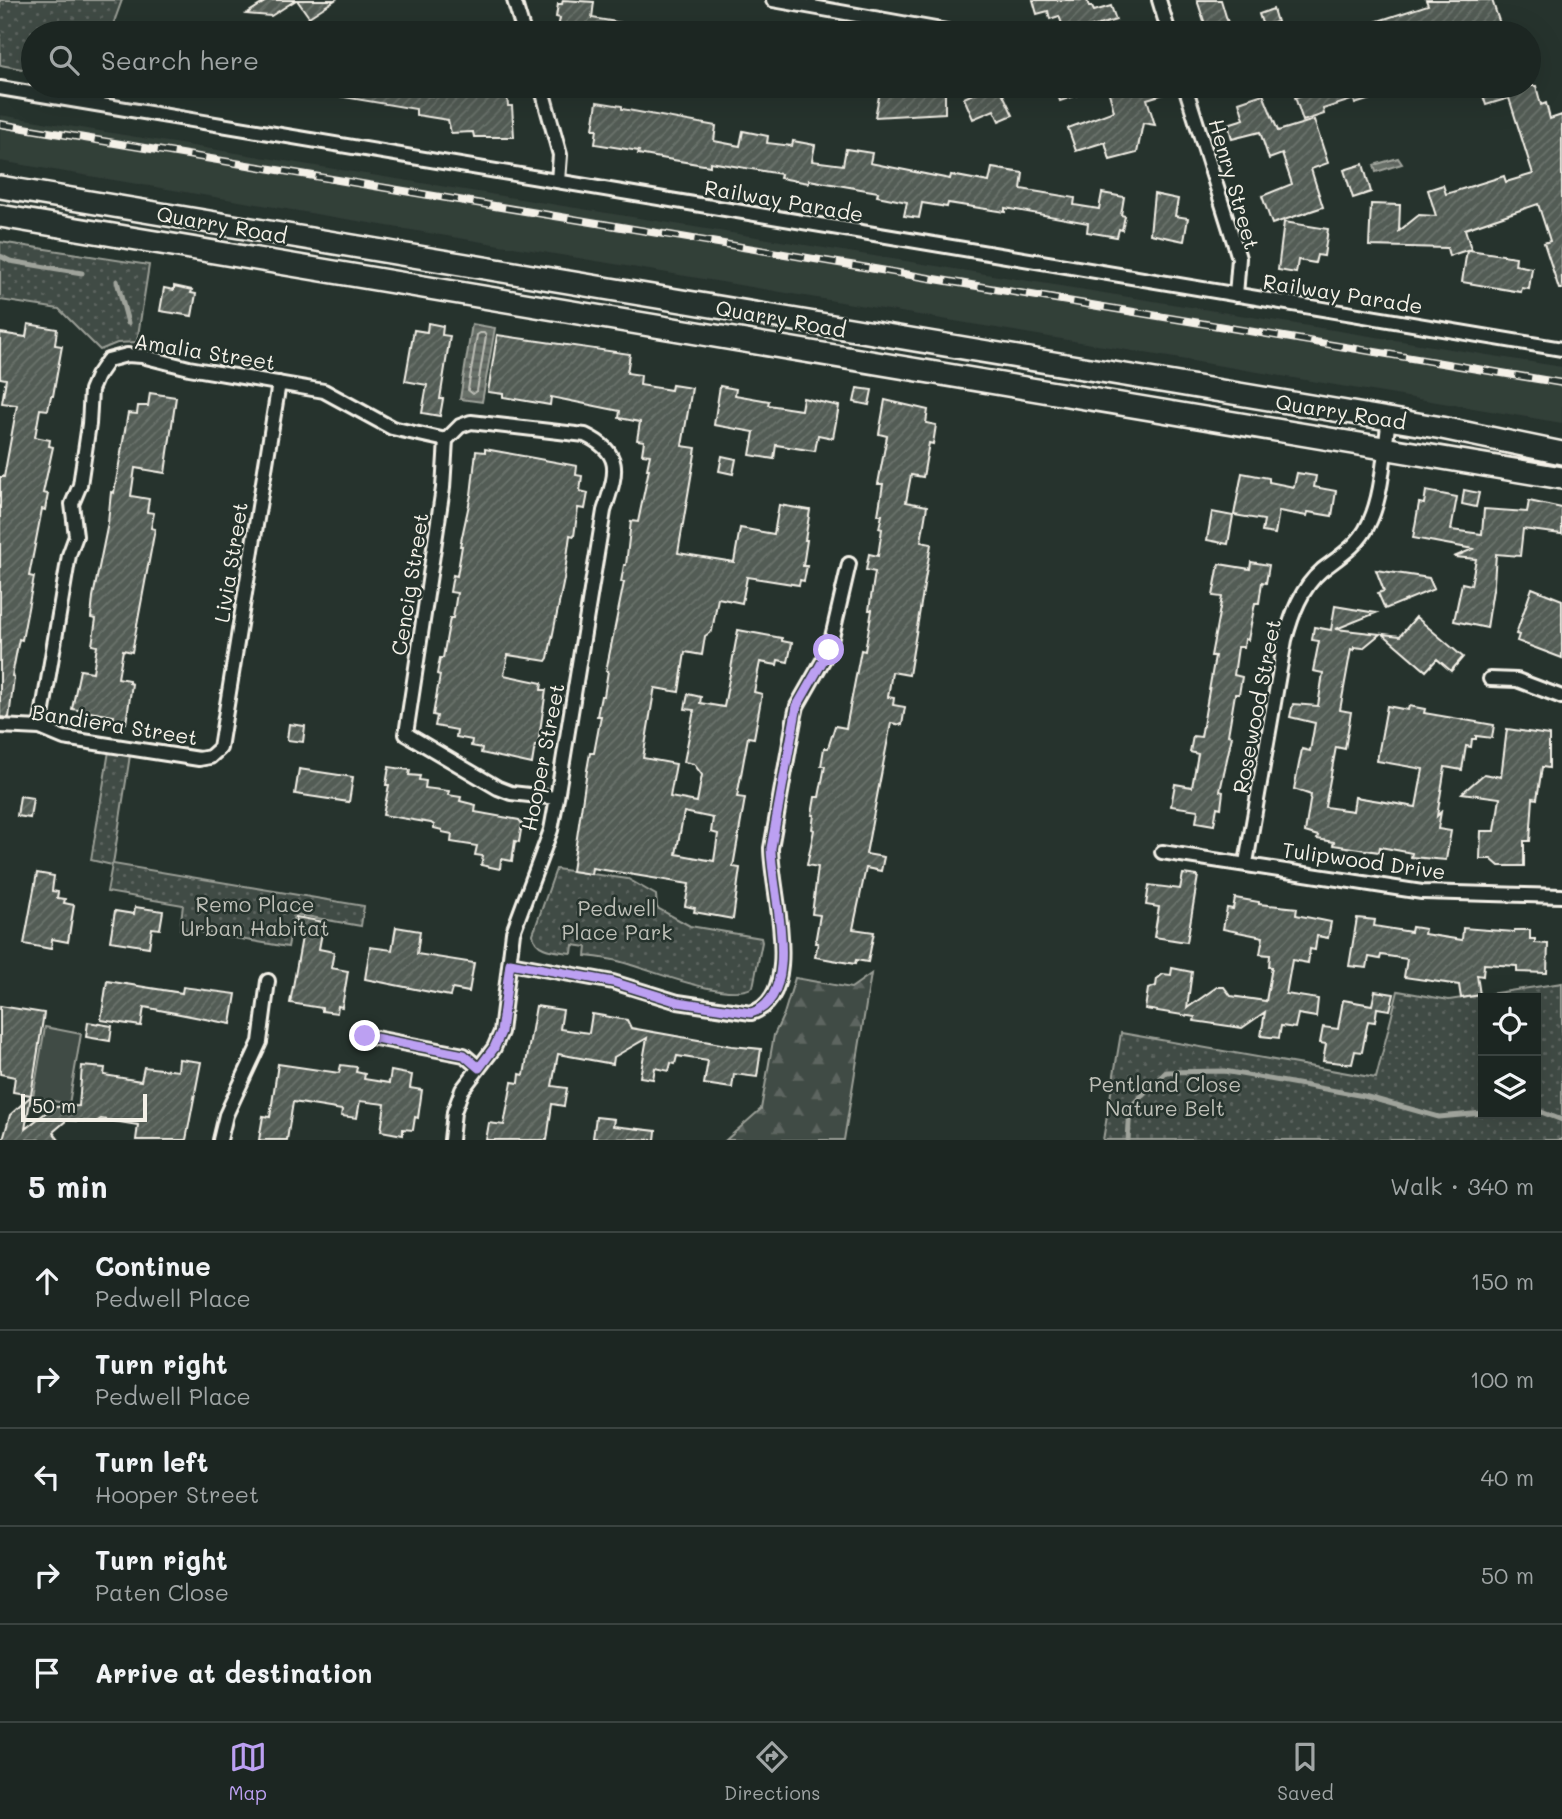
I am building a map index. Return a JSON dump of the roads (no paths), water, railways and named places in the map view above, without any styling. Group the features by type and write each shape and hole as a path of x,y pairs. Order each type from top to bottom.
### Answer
{"main road":[{"name":"Quarry Road","path":"0,187 1478,434 1562,453"},
{"name":"Quarry Road","path":"0,216 1562,478"},
{"path":"234,255 238,227"}],"street":[{"path":"514,0 520,21"},
{"path":"773,0 891,21"},
{"path":"1159,0 1165,21"},
{"name":"Railway Parade","path":"0,88 21,92"},
{"name":"Railway Parade","path":"60,98 1562,349"},
{"path":"544,98 560,155 558,181"},
{"name":"Henry Street","path":"1189,98 1239,258 1236,295"},
{"name":"Amalia Street","path":"40,728 69,555 76,536 72,504 80,485 91,390 108,360 127,355 324,391 392,428 446,440"},
{"name":"Livia Street","path":"220,748 279,383"},
{"name":"Rosewood Street","path":"1247,863 1285,640 1292,615 1302,593 1320,572 1355,544 1368,526 1376,500 1389,419"},
{"name":"Hooper Street","path":"446,440 460,426 482,421 549,433 585,435 609,451 615,463 614,478 604,512 551,830 513,932 501,1032 494,1048 462,1090 454,1112 451,1140"},
{"name":"Cencig Street","path":"446,440 443,488 405,734 498,788 511,793 557,798"},
{"path":"510,963 613,982 690,1004 751,1013 763,1009 770,1002 779,984 783,955 771,848 791,731 797,706 834,637 849,564"},
{"path":"1490,679 1517,680 1562,697"},
{"name":"Bandiera Street","path":"0,726 40,728 64,738 199,759 210,757 220,748"},
{"name":"Tulipwood Drive","path":"1162,852 1422,892 1562,895"},
{"path":"220,1140 226,1115 260,1042 268,981"},
{"path":"365,1036 464,1055 479,1068"}],"water":[{"path":"1398,158 1402,164 1376,172 1374,165"},
{"path":"472,324 495,328 482,402 460,399"}],"waterway":[{"path":"0,256 10,261 82,273"},
{"path":"117,281 128,323"},
{"path":"1128,1140 1130,1107 1166,1072 1224,1071 1364,1096 1439,1117 1478,1113"},
{"path":"1541,1112 1562,1120"}],"railway":[{"path":"0,124 1562,383"}],"park label":[{"name":"Remo Place Urban Habitat","path":"255,915"},
{"name":"Pedwell Place Park","path":"617,919"},
{"name":"Pentland Close Nature Belt","path":"1165,1095"}]}
